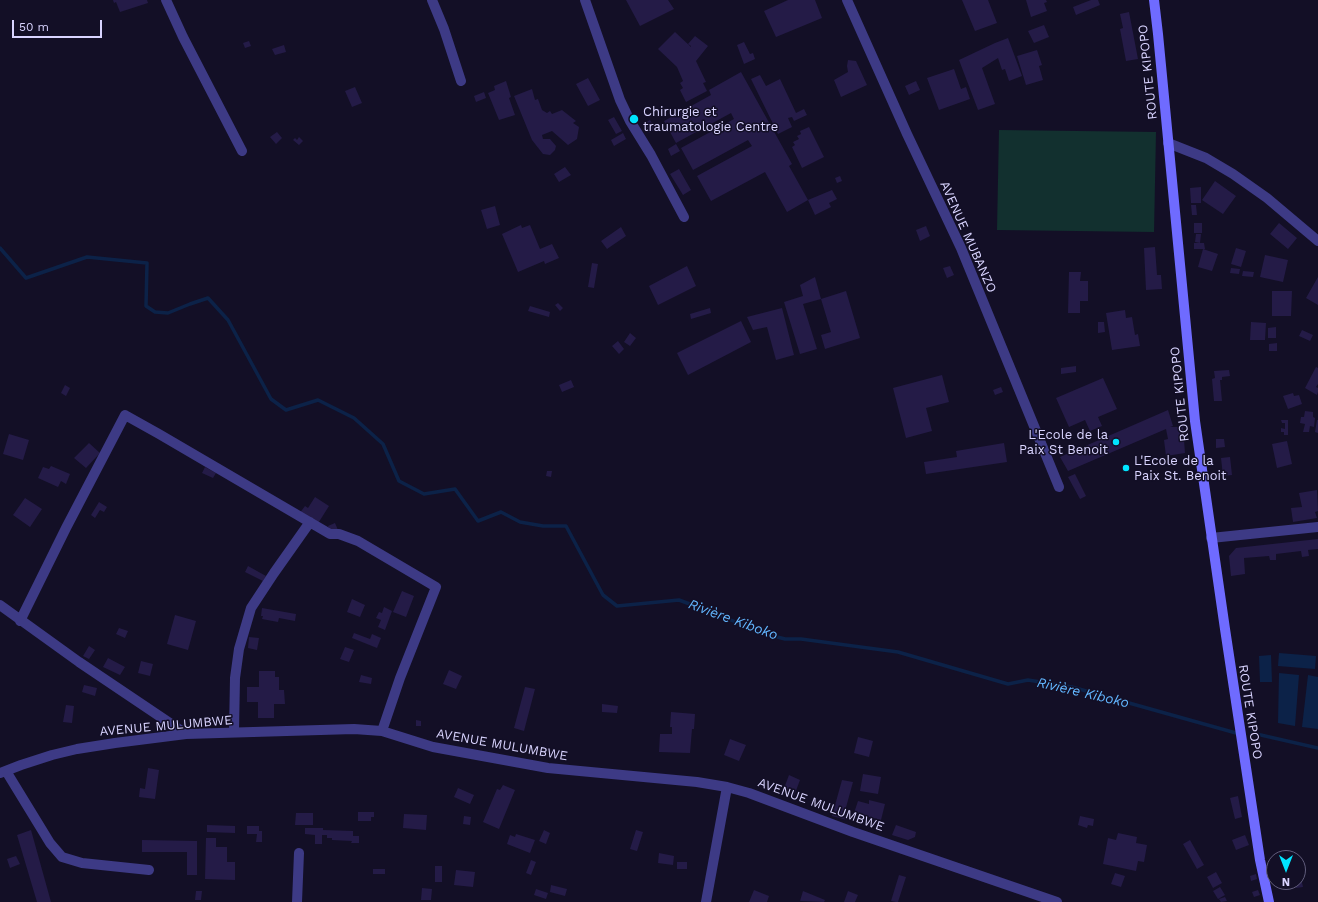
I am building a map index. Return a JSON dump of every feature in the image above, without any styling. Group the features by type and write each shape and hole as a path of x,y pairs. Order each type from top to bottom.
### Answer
{"main road":[{"name":"ROUTE KIPOPO","path":"1154,0 1195,421 1211,538 1260,860 1269,902"}],"street":[{"path":"166,0 183,37 242,151"},
{"path":"432,0 444,29 461,81"},
{"path":"585,0 620,100 630,121 651,155 684,217"},
{"name":"AVENUE MUBANZO","path":"847,0 907,134 961,248 1059,487"},
{"path":"1168,143 1206,158 1233,174 1267,198 1318,241"},
{"path":"20,621 66,528 125,415 330,534 339,534 358,542 436,587 400,678 382,731"},
{"path":"234,732 235,678 239,649 251,608 310,522"},
{"path":"1211,538 1318,527"},
{"path":"0,605 20,621 186,734"},
{"name":"AVENUE MULUMBWE","path":"3,772 46,757 77,749 186,734 354,729 382,731 433,747 548,768 696,782 727,787 749,793 853,832 1058,902"},
{"path":"3,772 50,843 62,857 82,862 149,870"},
{"path":"706,902 727,787"},
{"path":"297,902 299,853"}],"green space":[{"path":"999,130 1156,132 1154,232 997,230"}],"water":[{"path":"1279,653 1316,656 1315,669 1278,666"},
{"path":"1271,655 1272,682 1260,682 1259,656"},
{"path":"1279,673 1299,675 1295,726 1278,723"},
{"path":"1308,675 1318,677 1318,729 1302,727"}],"building":[{"path":"113,0 147,0 148,3 120,12 116,2 114,3"},
{"path":"626,0 668,0 674,9 640,26"},
{"path":"788,0 815,0 822,18 776,37 764,11"},
{"path":"962,0 988,0 997,23 975,31"},
{"path":"1026,0 1046,0 1047,2 1044,3 1047,11 1031,17"},
{"path":"1091,0 1098,0 1100,5 1076,15 1073,7"},
{"path":"1129,12 1138,59 1126,61 1120,29 1123,28 1120,14"},
{"path":"1044,25 1049,37 1034,43 1028,31"},
{"path":"675,32 691,47 688,44 695,36 708,46 696,61 706,82 703,83 707,91 686,102 680,90 683,88 680,83 683,81 677,67 658,49"},
{"path":"1008,38 1022,76 1009,81 1005,69 1002,70 998,58 982,68 995,104 978,110 959,60"},
{"path":"249,41 251,46 245,48 243,43"},
{"path":"744,42 750,54 753,53 755,59 744,64 737,45"},
{"path":"284,45 286,52 275,55 272,49"},
{"path":"1037,50 1042,65 1039,66 1043,80 1026,85 1017,56"},
{"path":"848,60 856,61 867,85 841,97 834,80 848,72"},
{"path":"954,69 961,89 966,87 970,99 939,110 927,78"},
{"path":"741,72 792,164 789,166 808,200 787,212 765,172 711,201 697,176 752,146 748,140 693,170 681,148 734,119 731,113 676,143 664,121 711,95 709,90"},
{"path":"760,75 766,86 780,79 796,113 804,109 807,115 794,121 792,117 788,118 792,127 778,134 751,79"},
{"path":"588,78 600,100 588,106 576,84"},
{"path":"506,81 511,97 509,98 515,115 499,120 488,93 495,90 494,86"},
{"path":"916,81 920,90 909,95 905,86"},
{"path":"355,87 362,103 352,107 345,91"},
{"path":"532,89 535,100 538,99 542,110 547,113 550,111 552,114 562,110 576,121 573,123 579,127 577,139 568,145 552,131 542,135 543,139 550,139 556,146 555,150 550,155 543,154 532,140 514,96"},
{"path":"484,92 486,98 476,102 474,96"},
{"path":"614,117 622,131 616,134 608,120"},
{"path":"650,120 656,129 649,133 643,124"},
{"path":"809,127 824,157 802,168 792,147 795,145 793,142 799,139 797,136 801,134 800,131"},
{"path":"277,132 282,138 276,144 270,137"},
{"path":"623,133 626,139 614,146 611,140"},
{"path":"299,137 303,141 299,145 293,140 295,138 297,140"},
{"path":"676,144 680,151 671,156 668,149"},
{"path":"565,167 571,175 559,182 554,174"},
{"path":"679,169 691,190 683,195 670,174"},
{"path":"840,176 842,181 837,183 835,178"},
{"path":"1215,181 1236,196 1223,214 1202,200"},
{"path":"1201,187 1201,203 1191,203 1190,188"},
{"path":"832,190 837,199 829,203 831,207 815,215 808,200"},
{"path":"1191,205 1196,205 1197,215 1192,215"},
{"path":"495,206 500,225 487,229 481,210"},
{"path":"1194,223 1202,223 1202,233 1194,233"},
{"path":"1279,223 1297,238 1288,249 1270,234"},
{"path":"521,225 522,228 530,225 540,249 552,244 559,258 545,264 544,261 518,272 502,234"},
{"path":"926,226 930,236 920,241 916,230"},
{"path":"621,227 626,236 607,249 601,241"},
{"path":"1196,234 1201,234 1200,243 1195,242"},
{"path":"1194,243 1204,243 1205,249 1194,249"},
{"path":"1155,247 1157,275 1161,275 1162,289 1146,290 1144,248"},
{"path":"1236,248 1246,251 1241,267 1231,264"},
{"path":"1203,249 1218,254 1212,271 1198,267"},
{"path":"1265,255 1288,260 1283,282 1260,277"},
{"path":"592,263 598,264 594,288 588,287"},
{"path":"687,266 696,286 658,305 649,286"},
{"path":"950,266 954,275 947,278 943,268"},
{"path":"1231,268 1240,269 1239,274 1230,273"},
{"path":"1243,271 1254,272 1253,277 1242,276"},
{"path":"1069,272 1081,272 1080,281 1088,281 1088,301 1080,301 1080,313 1068,313"},
{"path":"815,277 821,299 803,304 817,349 800,354 784,302 803,296 800,285"},
{"path":"1318,277 1318,305 1306,298"},
{"path":"846,291 860,338 825,349 821,335 831,332 821,299"},
{"path":"1272,291 1292,291 1291,316 1272,316"},
{"path":"558,303 563,308 560,311 555,305"},
{"path":"530,306 550,312 549,317 528,311"},
{"path":"710,308 711,313 691,319 690,314"},
{"path":"782,308 794,355 776,360 767,327 753,330 747,317"},
{"path":"1125,310 1126,318 1132,317 1135,335 1138,334 1140,346 1112,350 1106,313"},
{"path":"741,321 751,342 688,375 677,353"},
{"path":"1098,322 1104,322 1105,332 1098,333"},
{"path":"1251,322 1266,323 1265,340 1250,340"},
{"path":"1276,327 1276,338 1268,338 1268,328"},
{"path":"1302,330 1313,335 1310,341 1299,336"},
{"path":"630,333 636,338 630,346 624,342"},
{"path":"618,341 624,349 619,354 612,346"},
{"path":"1277,343 1277,351 1269,351 1269,344"},
{"path":"1076,366 1076,372 1061,374 1061,368"},
{"path":"1316,367 1318,368 1318,384 1316,387 1318,388 1317,395 1305,388"},
{"path":"1229,370 1230,376 1222,377 1222,380 1220,380 1222,401 1214,401 1212,379 1215,378 1214,371"},
{"path":"942,375 949,402 926,408 932,431 906,438 893,388"},
{"path":"1103,378 1117,409 1098,417 1102,426 1090,431 1085,420 1069,427 1056,398"},
{"path":"571,380 574,387 562,392 559,385"},
{"path":"65,385 70,388 66,396 61,393"},
{"path":"1001,387 1003,392 995,395 993,390"},
{"path":"1293,393 1294,396 1299,395 1302,404 1288,409 1283,396"},
{"name":"L'Ecole de la Paix St Benoit","path":"1168,410 1173,426 1170,427 1183,427 1185,453 1166,456 1164,440 1168,439 1166,429 1068,471 1060,457"},
{"path":"1305,411 1313,412 1313,417 1315,418 1314,427 1310,426 1309,432 1303,432 1305,424 1300,423 1301,417 1304,417"},
{"path":"1281,420 1288,420 1288,435 1284,435 1284,432 1281,432 1281,428 1285,429 1285,423 1282,423"},
{"path":"1318,420 1318,433 1315,432"},
{"path":"9,434 29,440 23,460 3,454"},
{"path":"1216,439 1224,439 1225,447 1216,448"},
{"path":"1287,441 1292,464 1277,468 1272,444"},
{"path":"89,443 100,453 86,468 74,458"},
{"path":"1004,443 1007,462 926,474 924,462 957,457 956,451"},
{"path":"1230,457 1232,475 1223,476 1221,458"},
{"path":"51,466 70,474 66,484 61,481 58,487 38,478 43,467 49,469"},
{"path":"205,467 216,473 213,478 202,473"},
{"path":"547,471 552,471 551,477 546,476"},
{"path":"1075,474 1086,496 1080,499 1068,477"},
{"path":"1317,490 1318,511 1315,512 1317,518 1293,522 1291,508 1302,507 1299,493"},
{"path":"315,497 329,506 317,525 299,514 305,506 308,508"},
{"path":"25,498 42,509 30,527 13,515"},
{"path":"99,502 107,507 104,512 100,510 95,518 91,515"},
{"path":"335,523 338,530 331,533 328,526"},
{"path":"1318,539 1318,549 1308,550 1309,556 1302,557 1301,551 1276,554 1276,560 1270,560 1269,556 1244,558 1245,574 1231,576 1229,556 1236,548"},
{"path":"248,566 266,576 263,581 245,572"},
{"path":"402,591 414,596 406,617 393,612"},
{"path":"352,599 365,605 360,617 347,612"},
{"path":"384,607 392,611 385,630 378,627 381,620 376,618 379,612 382,613"},
{"path":"262,608 296,614 295,621 279,618 278,622 262,619"},
{"path":"175,615 196,621 188,650 167,644"},
{"path":"119,628 128,631 125,638 116,634"},
{"path":"354,633 370,639 372,634 381,638 377,648 352,638"},
{"path":"249,637 259,638 257,650 248,648"},
{"path":"89,646 95,650 89,659 83,656"},
{"path":"345,647 354,650 349,662 340,659"},
{"path":"108,658 125,667 120,675 103,667"},
{"path":"141,661 153,664 150,676 138,673"},
{"path":"449,670 462,676 456,689 443,684"},
{"path":"259,671 275,671 275,677 279,677 279,690 284,690 285,704 274,704 274,718 258,718 258,702 247,702 247,687 259,687"},
{"path":"361,675 372,678 371,684 359,682"},
{"path":"84,685 97,688 95,696 82,692"},
{"path":"525,687 535,689 524,731 514,728"},
{"path":"602,704 618,706 617,713 602,712"},
{"path":"66,705 74,706 72,723 63,722"},
{"path":"671,712 695,714 690,753 659,752 660,734 672,734 672,727 670,727"},
{"path":"416,720 421,721 421,726 416,726"},
{"path":"858,737 873,741 869,757 854,753"},
{"path":"730,739 746,745 739,761 724,755"},
{"path":"148,768 159,770 155,799 139,797 140,788 145,789"},
{"path":"863,774 881,777 878,794 860,791"},
{"path":"789,775 800,780 794,796 783,791"},
{"path":"842,780 853,782 845,811 849,812 847,820 832,816"},
{"path":"503,785 515,790 499,829 483,822 497,789 500,790"},
{"path":"458,788 474,795 470,804 454,797"},
{"path":"1238,796 1242,817 1235,819 1230,798"},
{"path":"869,800 885,804 881,820 854,813 858,801 869,804"},
{"path":"358,812 374,812 374,817 371,817 371,821 358,821"},
{"path":"296,813 313,813 313,825 295,825"},
{"path":"404,814 427,815 426,830 403,828"},
{"path":"464,816 471,817 470,825 463,824"},
{"path":"1080,816 1094,819 1093,826 1088,825 1087,828 1078,825"},
{"path":"207,825 235,826 235,833 207,832"},
{"path":"896,825 916,832 915,837 908,840 892,835"},
{"path":"247,826 259,826 259,831 262,831 262,842 256,842 257,834 247,834"},
{"path":"305,828 353,831 353,836 359,836 359,843 351,843 352,841 332,840 332,838 327,838 327,835 322,835 322,844 315,844 315,835 305,834"},
{"path":"31,830 51,902 37,902 17,835"},
{"path":"544,830 550,833 546,844 539,841"},
{"path":"636,830 643,832 637,851 630,849"},
{"path":"1118,833 1137,837 1136,843 1147,845 1144,862 1138,861 1136,871 1103,864 1108,838 1116,840"},
{"path":"516,834 535,840 530,853 507,844 510,835 515,837"},
{"path":"1245,835 1249,845 1236,850 1232,840"},
{"path":"206,838 216,838 216,847 227,847 227,862 235,862 235,880 205,879"},
{"path":"142,840 197,841 197,875 187,875 187,852 142,852"},
{"path":"1190,840 1204,865 1197,869 1183,844"},
{"path":"659,853 674,856 673,865 658,863"},
{"path":"16,856 20,864 10,868 7,859"},
{"path":"531,860 536,862 531,875 526,873"},
{"path":"677,862 687,862 687,869 677,869"},
{"path":"435,866 442,866 442,882 435,882"},
{"path":"373,869 385,869 385,874 373,874"},
{"path":"456,870 475,872 473,887 454,885"},
{"path":"1216,872 1222,883 1213,888 1207,877"},
{"path":"1115,873 1125,876 1121,887 1111,884"},
{"path":"1256,874 1257,879 1251,881 1250,876"},
{"path":"899,875 906,877 898,902 891,901"},
{"path":"551,885 567,889 565,896 550,892"},
{"path":"1220,887 1225,895 1218,899 1213,891"},
{"path":"422,888 432,889 431,900 421,900"},
{"path":"536,889 548,893 546,899 534,895"},
{"path":"754,890 769,896 767,902 749,902"},
{"path":"1258,890 1260,895 1254,897 1252,892"},
{"path":"196,891 202,891 201,900 195,900"},
{"path":"803,891 825,900 824,902 800,901"},
{"path":"848,891 858,895 855,902 844,902"},
{"path":"1225,897 1227,901 1221,902 1219,899"}],"waterway":[{"name":"Rivière Kiboko","path":"0,248 26,278 87,257 147,263 146,306 155,312 168,313 208,298 228,320 271,399 286,410 318,400 354,418 383,444 399,481 424,494 455,489 478,521 501,512 520,522 543,526 566,526 603,595 617,606 679,600 722,616 758,632 785,639 801,639 898,652 1008,684 1028,680 1072,687 1236,733"},
{"name":"Rivière Kiboko","path":"1252,733 1318,748"}],"place":[{"name":"Chirurgie et traumatologie Centre","path":"634,119"},
{"name":"L'Ecole de la Paix St Benoit","path":"1116,442"},
{"name":"L'Ecole de la Paix St. Benoit","path":"1126,468"}]}
